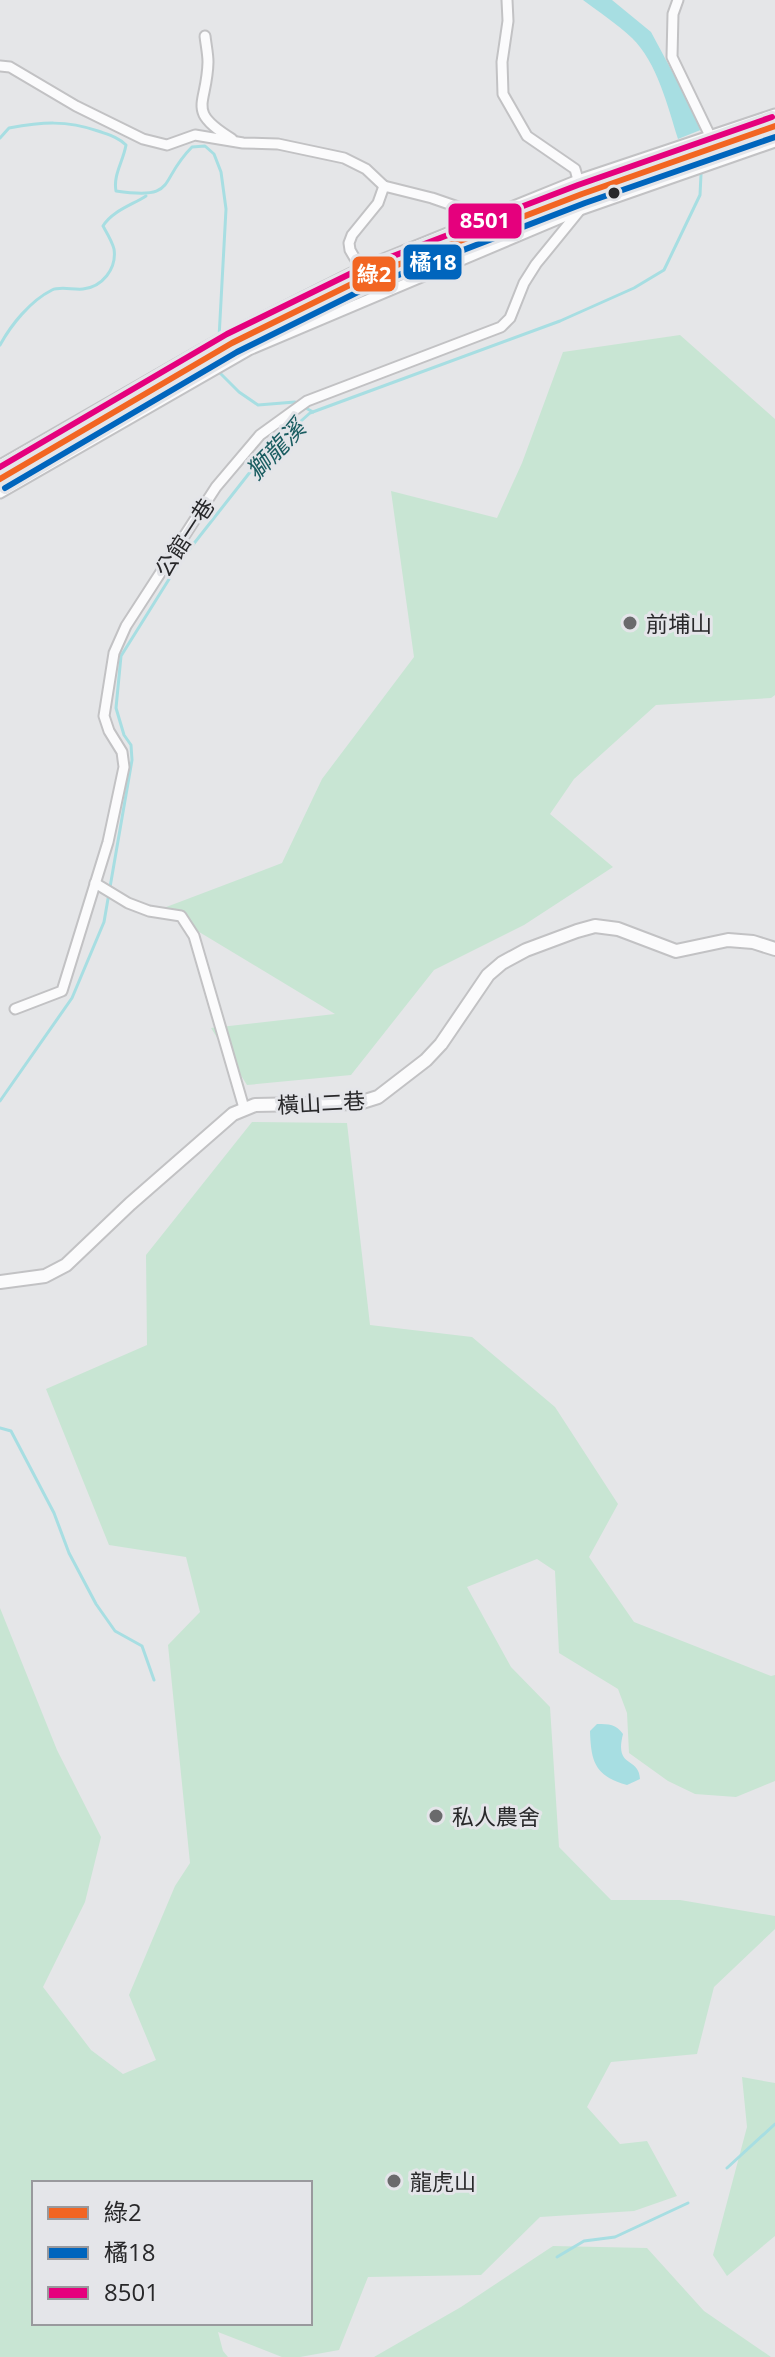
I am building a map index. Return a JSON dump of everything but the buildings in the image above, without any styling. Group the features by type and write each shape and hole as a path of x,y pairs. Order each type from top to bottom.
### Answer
{"street":[{"path":"507,0 503,94 527,136 575,169 582,194 580,210"},
{"path":"678,0 673,14 672,57 713,142"},
{"path":"205,36 208,63 200,105 202,113 214,128 243,143"},
{"path":"0,66 10,67 76,106 143,139 167,145 195,135 243,143 278,144 344,158 366,169 384,186 432,198 504,223"},
{"path":"713,142 775,114"},
{"path":"0,479 232,343 363,272 582,194 675,155 775,126"},
{"path":"0,493 249,350 580,210 775,142"},
{"path":"0,465 220,339 363,272 578,180 675,155"},
{"path":"363,272 349,243 378,203 384,186"},
{"name":"公館一巷","path":"15,1009 62,991 99,885 124,767 122,752 104,716 114,653 126,626 216,487 260,435 307,401 501,327 510,318 524,283 536,264 580,210"},
{"path":"0,1282 45,1276 66,1265 130,1204 233,1114 244,1108 194,936 181,916 149,911 99,885"},
{"name":"橫山二巷","path":"244,1108 255,1105 359,1103 378,1097 426,1060 441,1044 488,975 502,963 526,950 577,931 595,926 618,929 676,951 728,940 753,942 775,949"}],"green space":[{"path":"680,335 775,419 775,695 771,698 656,705 574,779 550,814 613,867 524,925 434,970 351,1075 247,1085 211,1028 335,1014 161,909 282,863 322,779 414,657 391,491 497,518 522,463 563,352"},
{"path":"252,1122 347,1123 370,1325 472,1337 555,1407 618,1504 589,1557 634,1622 775,1675 775,1781 736,1797 695,1794 668,1781 629,1753 627,1713 618,1689 559,1653 555,1571 537,1559 467,1587 511,1667 550,1707 559,1847 611,1900 680,1900 775,1916 775,1929 714,1987 697,2054 611,2062 587,2107 620,2144 647,2141 677,2196 634,2211 540,2217 481,2275 368,2277 339,2350 300,2357 282,2357 218,2332 223,2351 228,2357 0,2357 0,1608 57,1750 101,1837 85,1902 43,1987 91,2050 123,2074 156,2060 129,1995 175,1886 190,1863 168,1645 200,1612 186,1557 109,1545 46,1389 147,1345 146,1255"},
{"path":"742,2077 775,2083 775,2236 727,2276 713,2255 747,2127"},
{"path":"553,2246 647,2248 704,2311 771,2357 374,2357 461,2307"}],"water":[{"path":"583,0 612,0 651,32 703,129 678,139 661,86 641,48"},
{"path":"597,1724 612,1725 623,1734 622,1753 636,1767 640,1779 627,1785 601,1772 594,1759 590,1731"}],"waterway":[{"path":"0,138 9,128 54,123 86,127 113,136 126,145 117,174 116,191 136,193 150,193 164,186 192,147 205,146 214,154 221,172 226,209 219,338"},
{"name":"獅龍溪","path":"0,1101 72,998 104,922 132,760 131,745 124,735 116,708 121,656 181,560 265,453 310,413 560,321 634,288 664,270 700,195 702,154"},
{"path":"0,345 36,300 55,289 90,288 107,276 114,256 113,246 103,226 117,212 146,196"},
{"path":"219,353 220,373 258,405 295,402 313,412"},
{"path":"0,1428 11,1431 54,1513 69,1553 96,1604 115,1631 142,1646 154,1680"},
{"path":"727,2168 775,2124"},
{"path":"557,2257 584,2241 615,2237 688,2203"}],"transit line":[{"name":"8501","path":"0,467 227,334 362,268 578,185 772,117"},
{"name":"綠2","path":"0,479 232,343 366,277 582,194 775,126"},
{"name":"橘18","path":"5,488 237,352 370,286 585,203 775,137"}],"place":[{"name":"前埔山","path":"630,623"},
{"name":"私人農舍","path":"436,1816"},
{"name":"龍虎山","path":"394,2181"}]}
